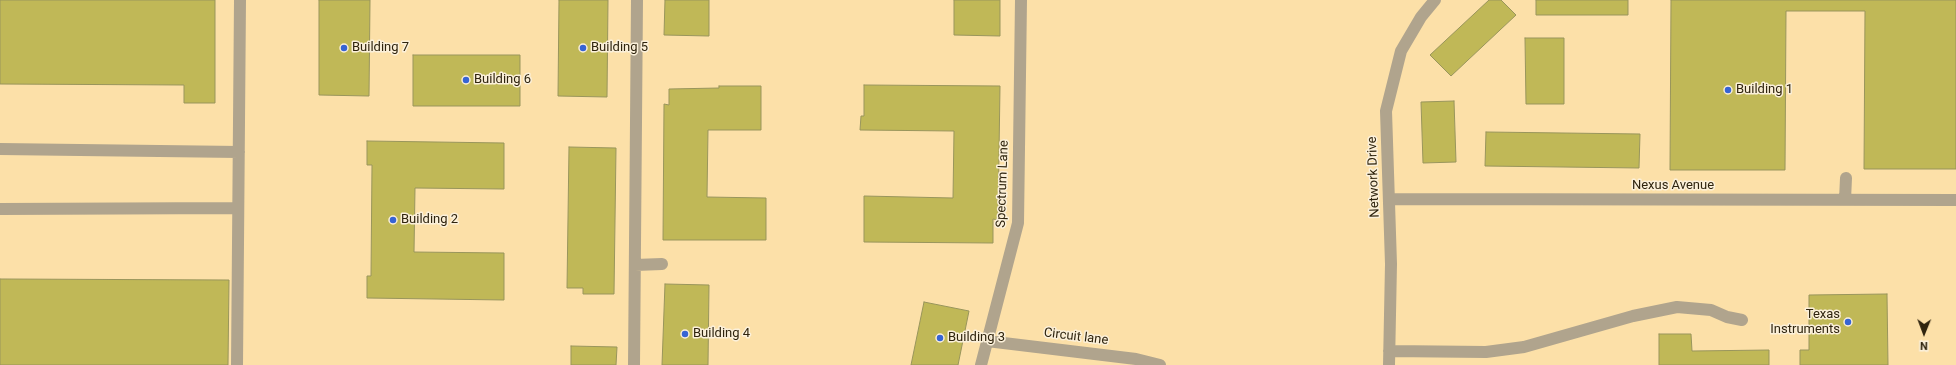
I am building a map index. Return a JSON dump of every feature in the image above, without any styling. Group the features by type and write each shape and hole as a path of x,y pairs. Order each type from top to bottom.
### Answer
{"street":[{"path":"238,365 240,0"},
{"path":"634,365 637,0"},
{"name":"Spectrum Lane","path":"981,365 1018,223 1021,0"},
{"name":"Network Drive","path":"1389,365 1391,264 1386,111 1401,50 1421,17 1435,0"},
{"path":"0,149 239,152"},
{"path":"1845,200 1846,178"},
{"name":"Nexus Avenue","path":"1389,199 1956,200"},
{"path":"0,209 238,208"},
{"path":"635,265 662,264"},
{"path":"1389,351 1486,352 1524,347 1633,316 1677,307 1711,310 1727,317 1742,320"},
{"name":"Circuit lane","path":"987,341 1136,358 1160,365"}],"building":[{"path":"0,0 215,0 215,103 184,103 184,85 0,84"},
{"name":"Building 7","path":"319,0 370,0 369,96 319,95"},
{"name":"Building 5","path":"559,0 608,0 607,97 558,96"},
{"name":"Building 5","path":"665,0 709,0 709,36 664,35"},
{"path":"954,0 1000,0 1000,36 954,35"},
{"path":"1489,0 1501,0 1516,15 1451,76 1430,55"},
{"path":"1536,0 1628,0 1628,15 1536,15"},
{"name":"Building 1","path":"1671,0 1956,0 1956,169 1864,169 1865,11 1786,11 1785,170 1670,170"},
{"path":"1525,38 1564,38 1564,104 1526,104"},
{"name":"Building 6","path":"413,55 520,55 520,106 413,106"},
{"path":"864,85 1000,86 998,220 993,219 993,243 864,242 864,196 953,198 954,131 860,130 861,116 864,116"},
{"path":"719,86 761,86 761,130 708,130 707,197 766,198 766,240 663,240 664,104 669,105 669,89 719,88"},
{"path":"1454,101 1456,162 1423,163 1421,102"},
{"path":"1486,132 1640,134 1639,168 1485,166"},
{"name":"Building 2","path":"367,141 504,143 504,189 415,188 414,252 504,253 504,300 367,298 367,276 371,276 372,165 367,165"},
{"path":"569,147 616,148 614,294 583,294 583,288 567,288"},
{"path":"0,279 229,280 228,365 0,365"},
{"name":"Building 4","path":"665,284 709,285 708,365 662,365"},
{"name":"Texas Instruments","path":"1887,294 1888,365 1800,365 1800,350 1809,350 1809,295"},
{"name":"Building 3","path":"924,302 969,311 958,365 911,365"},
{"name":"Texas Instruments","path":"1659,334 1691,334 1692,351 1769,350 1769,365 1659,365"},
{"path":"571,346 617,347 616,365 571,365"}],"place":[{"name":"Building 7","path":"344,48"},
{"name":"Building 5","path":"583,48"},
{"name":"Building 6","path":"466,80"},
{"name":"Building 1","path":"1728,90"},
{"name":"Building 2","path":"393,220"},
{"name":"Texas Instruments","path":"1848,322"},
{"name":"Building 4","path":"685,334"},
{"name":"Building 3","path":"940,338"}]}
